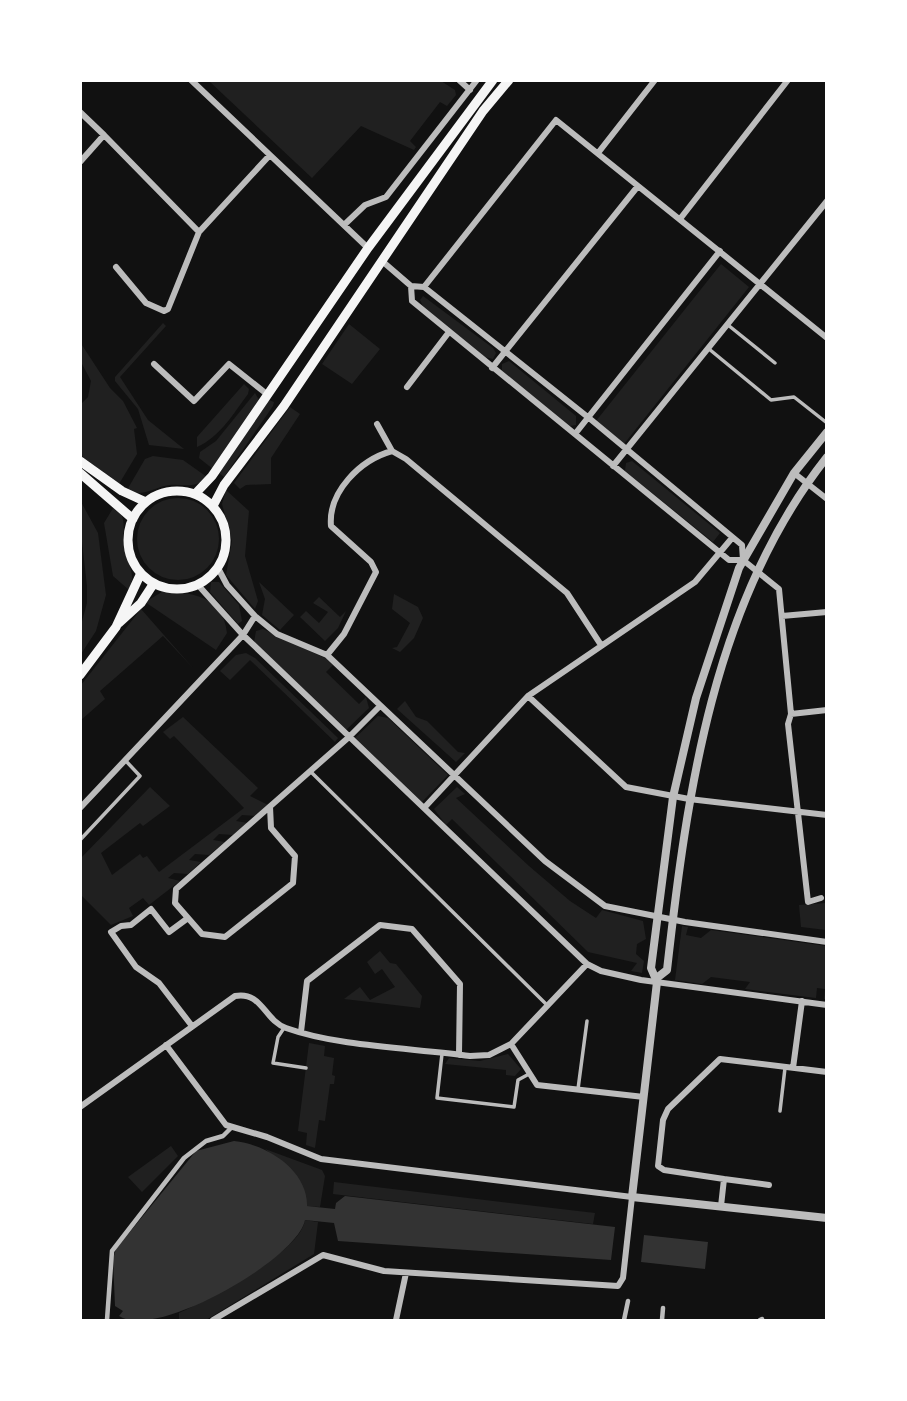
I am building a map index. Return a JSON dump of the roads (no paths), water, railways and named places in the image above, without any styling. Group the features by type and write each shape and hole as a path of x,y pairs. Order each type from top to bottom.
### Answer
{"main road":[{"path":"195,494 212,477 368,248 493,80"},
{"path":"213,506 224,485 284,406 483,111 509,80"},
{"path":"368,248 382,261"},
{"path":"268,395 284,406"},
{"path":"80,461 122,491 146,502"},
{"path":"80,473 133,519"},
{"path":"169,491 195,494 213,506 224,525 226,547 218,568 198,585 176,589 154,583 141,573 130,547 128,538 133,519 146,502 169,491"},
{"path":"116,627 141,573"},
{"path":"80,675 116,627 141,603 154,583"}],"street":[{"path":"191,80 368,248"},
{"path":"458,80 470,90"},
{"path":"344,225 365,205 386,197 477,80"},
{"path":"598,153 655,80"},
{"path":"680,219 789,80"},
{"path":"80,112 199,232"},
{"path":"424,287 556,120 827,338"},
{"path":"80,162 104,135"},
{"path":"116,267 146,303 164,311 168,309 199,232 269,156"},
{"path":"492,368 638,186"},
{"path":"613,466 827,201"},
{"path":"575,434 720,251"},
{"path":"382,261 411,286 424,287 589,418 742,545 743,560"},
{"path":"411,286 412,302 729,560 743,560 779,590 792,714 788,724 808,902 821,898"},
{"path":"407,387 449,332"},
{"path":"154,364 194,401 229,364 268,395"},
{"path":"377,424 392,451 406,459 567,593 601,645"},
{"path":"213,1321 323,1255 384,1271 406,1273 615,1286 623,1278 657,980 651,968 657,917 673,797 696,698 743,560 794,473 827,432"},
{"path":"327,655 344,634 376,572 372,562 331,526 330,510 348,478 379,454 392,451"},
{"path":"657,980 667,970 689,799 724,663 757,570 807,483 827,457"},
{"path":"794,473 827,499"},
{"path":"424,808 528,696 695,582 732,537"},
{"path":"218,568 227,585 255,616 277,634 327,655 545,861 605,906 657,917 827,942"},
{"path":"198,585 243,635 587,964 611,974 827,1005"},
{"path":"782,616 827,612"},
{"path":"80,808 243,635 255,616"},
{"path":"528,696 626,787 673,797 827,815"},
{"path":"270,807 271,828 295,856 293,883 225,937 202,934 175,903 176,889 349,737 380,706"},
{"path":"792,714 827,710"},
{"path":"188,918 169,932 151,909 131,925 121,926 111,932 136,967 159,983 192,1026"},
{"path":"302,1032 307,981 380,925 412,929 460,984 458,1055"},
{"path":"80,1107 234,996 246,994 258,1001 284,1028 442,1053 489,1055 511,1044 587,964"},
{"path":"789,1068 802,1001"},
{"path":"511,1044 537,1085 644,1097"},
{"path":"166,1045 223,1123 331,1162 827,1217"},
{"path":"769,1185 660,1170 663,1120 668,1109 718,1060 827,1072"},
{"path":"107,1321 112,1251 184,1158 205,1141 223,1136 231,1128"},
{"path":"721,1206 724,1180"},
{"path":"396,1321 406,1273"},
{"path":"624,1321 628,1301"},
{"path":"662,1321 663,1308"}],"lane":[{"path":"728,325 775,363"},
{"path":"709,349 771,400 794,397 827,423"},
{"path":"80,839 140,776 125,760"},
{"path":"310,771 548,1006"},
{"path":"579,1089 587,1021"},
{"path":"284,1028 278,1037 273,1063 306,1068"},
{"path":"442,1053 437,1098 513,1107 518,1080 529,1073"},
{"path":"780,1111 789,1068"}]}
